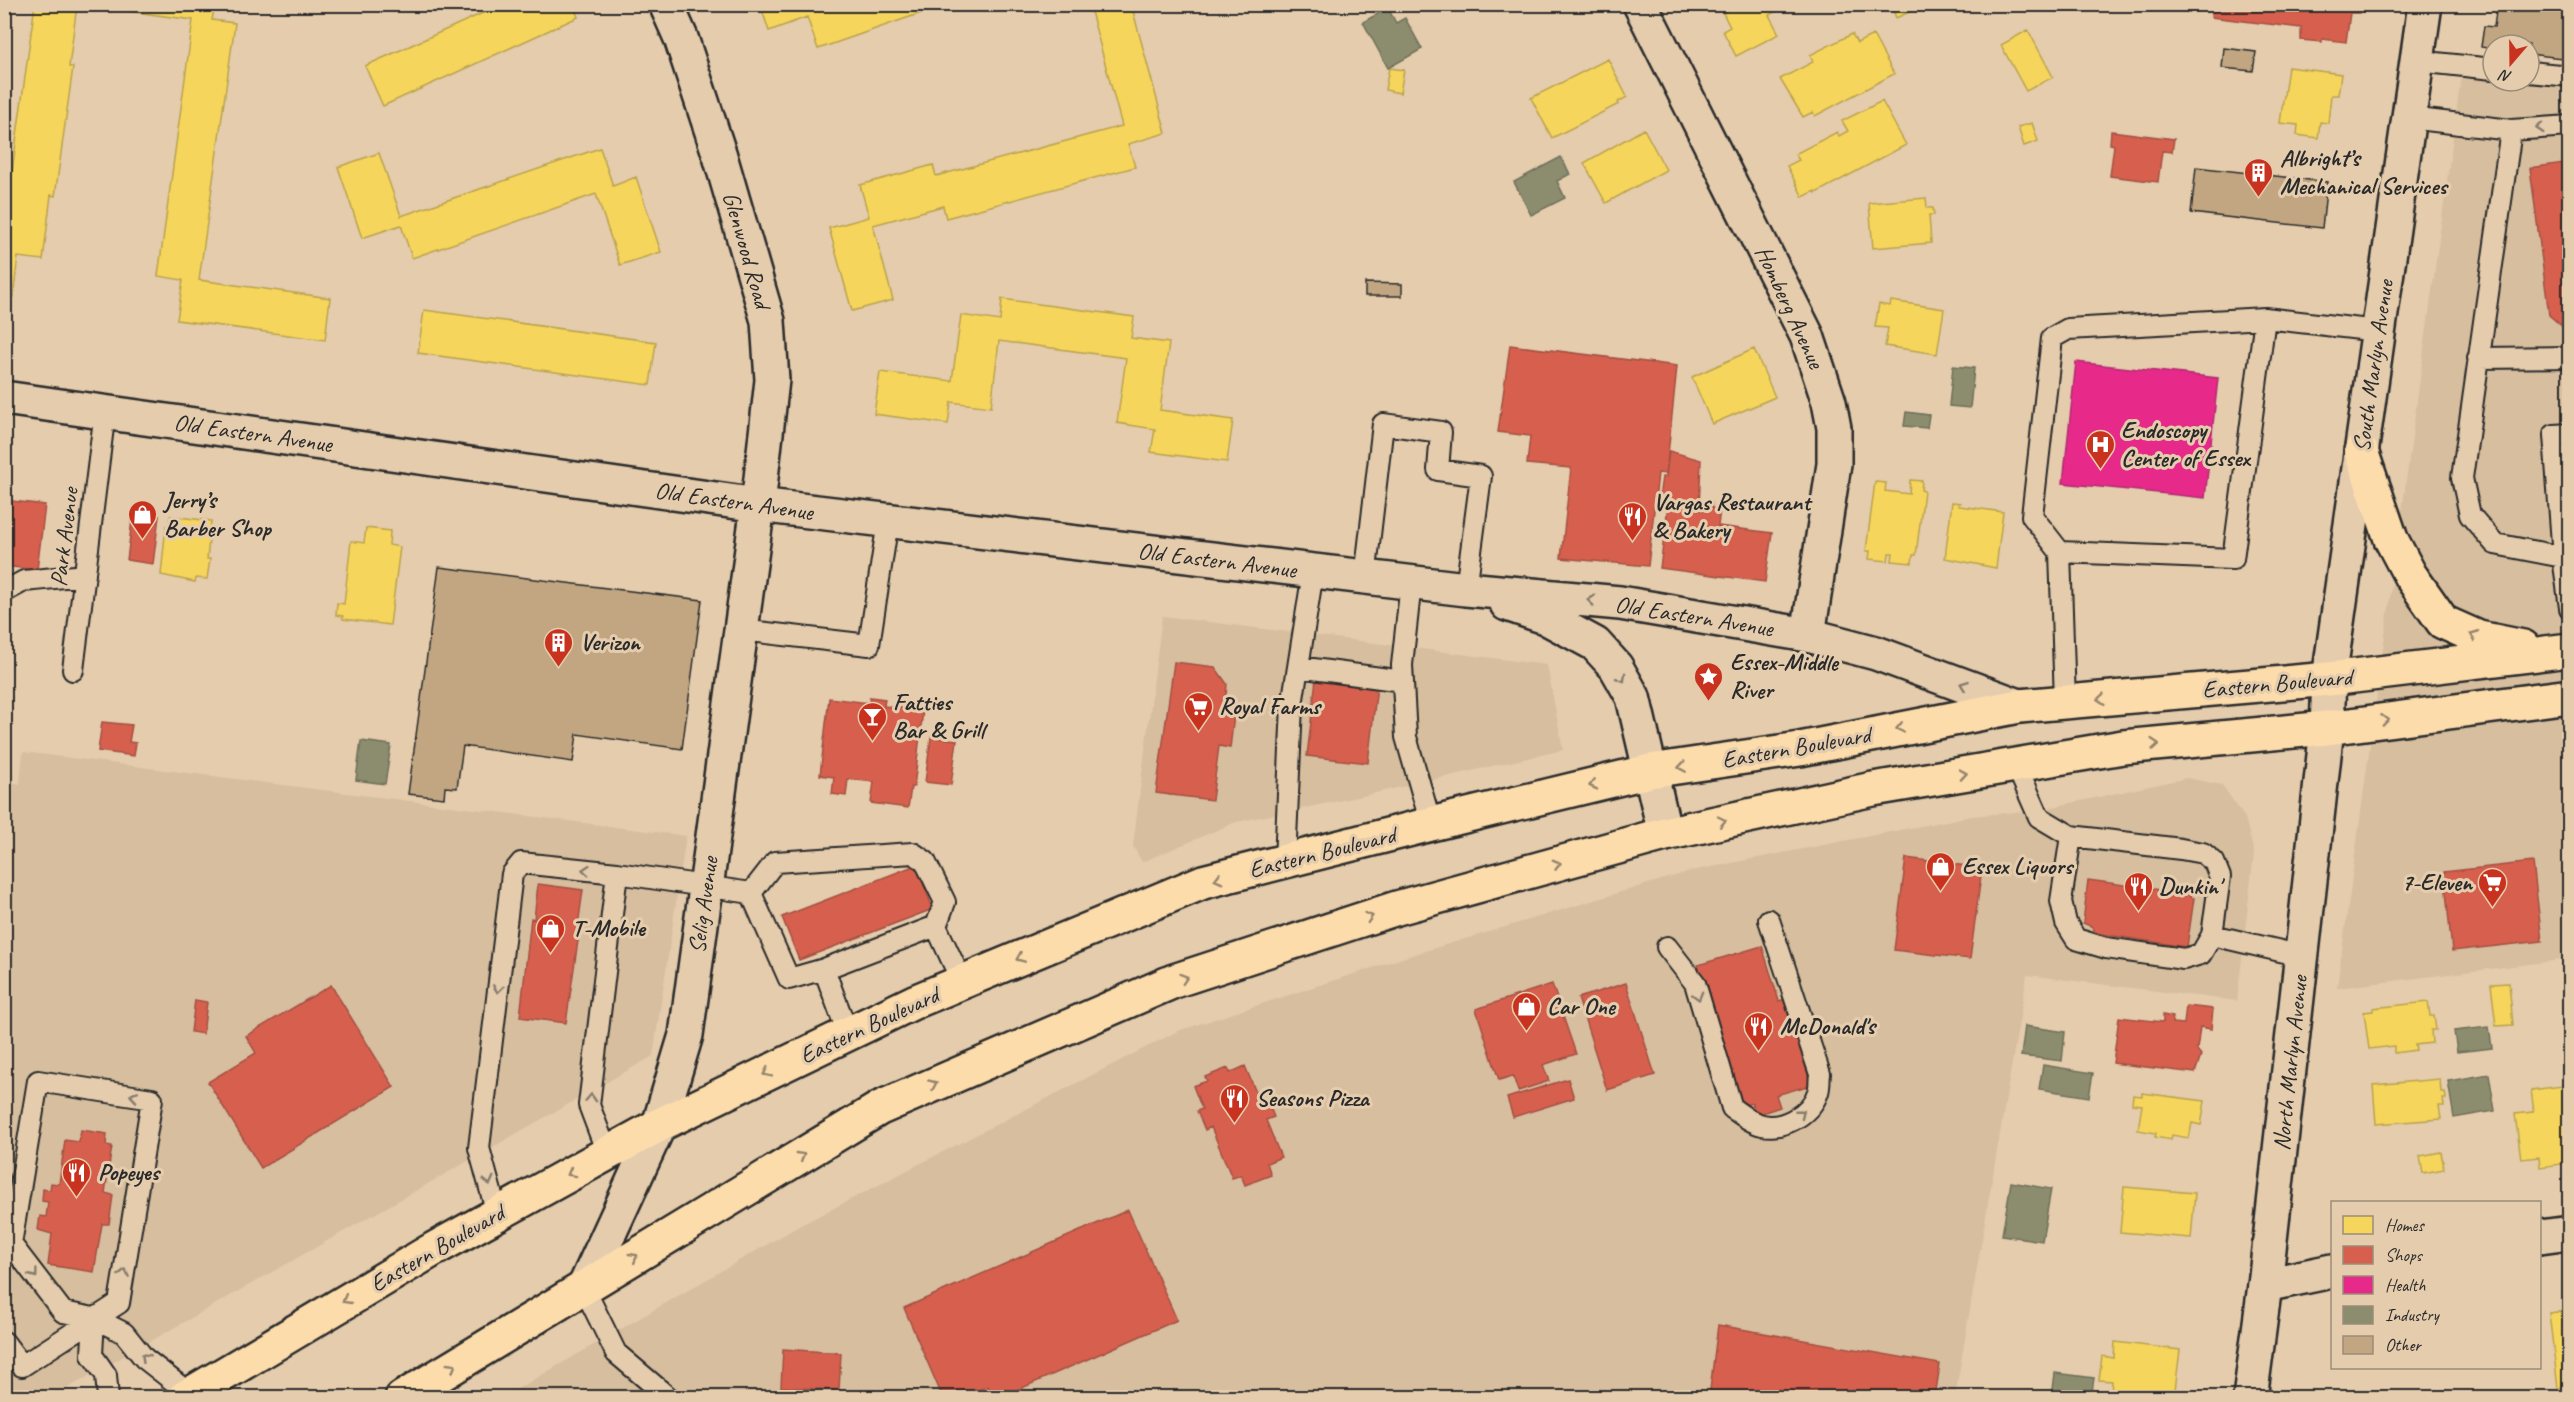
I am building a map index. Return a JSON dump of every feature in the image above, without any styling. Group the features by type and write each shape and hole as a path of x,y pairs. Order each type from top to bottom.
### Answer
{"main road":[{"path":"2361,452 2391,539 2410,575 2443,622 2479,638 2560,651"},
{"name":"Eastern Boulevard","path":"187,1396 497,1214 659,1125 914,1002 1203,882 1650,771 1800,748 2019,706 2329,678 2560,651"},
{"name":"Eastern Boulevard","path":"402,1398 880,1108 1174,981 1397,908 1665,834 1873,789 2123,747 2327,728 2570,696"}],"street":[{"name":"Glenwood Road","path":"666,4 681,38 720,156 768,321 771,380 758,505"},
{"name":"Homberg Avenue","path":"1640,4 1807,336 1829,402 1834,429 1834,464 1808,635"},
{"name":"South Marlyn Avenue","path":"2327,728 2329,678 2425,4"},
{"name":"Old Eastern Avenue","path":"4,398 758,505 1365,578 1620,603 1808,635 1876,653 2019,706"},
{"name":"Selig Avenue","path":"584,1288 659,1125 686,1035 758,505"},
{"name":"Old Eastern Avenue","path":"1466,589 1545,617 1595,644 1616,667 1633,697 1665,834"},
{"name":"North Marlyn Avenue","path":"2250,1398 2265,1285 2327,728"},
{"path":"2541,1237 2570,1233"},
{"path":"2265,1285 2331,1271"}],"lane":[{"path":"2417,61 2481,68"},
{"path":"2541,73 2570,76"},
{"path":"2409,117 2511,130 2570,126"},
{"path":"2511,130 2462,478 2470,515 2495,544 2563,557"},
{"path":"2065,702 2060,552 2032,516 2052,338 2068,329 2265,318 2378,331"},
{"path":"2060,552 2233,559 2265,318"},
{"path":"2478,358 2570,357"},
{"name":"Park Avenue","path":"73,670 105,411"},
{"path":"1365,578 1383,424 1441,432 1438,470 1481,476 1466,589"},
{"path":"2570,434 2554,435 2563,557 2570,608"},
{"path":"741,630 869,645 888,521"},
{"path":"1286,861 1292,705 1313,572"},
{"path":"4,592 24,581 85,575"},
{"path":"1411,583 1402,665 1406,737 1431,824"},
{"path":"1298,667 1403,681"},
{"path":"2016,765 2039,817 2071,836 2203,853 2214,862 2220,877 2212,935 2201,954 2184,959 2106,948 2076,939 2066,923 2061,901 2071,836"},
{"path":"751,893 775,861 913,853 925,861 945,902 936,926 962,982"},
{"path":"497,1214 479,1148 512,874 521,863 617,873 751,893"},
{"path":"607,1153 589,1105 617,873"},
{"path":"751,893 789,979 824,969 936,926"},
{"path":"1667,947 1695,983 1732,1108 1757,1124 1775,1125 1797,1119 1808,1110 1818,1093 1820,1074 1769,920"},
{"path":"2212,935 2302,956"},
{"path":"824,969 848,1034"},
{"path":"4,1342 22,1366 94,1318 119,1303 152,1099 38,1081 11,1244 63,1312 94,1318 124,1333 144,1358 187,1396"},
{"path":"584,1288 616,1353 669,1398"},
{"path":"94,1318 92,1354 106,1375 108,1398"}],"shaded area":[{"path":"2461,78 2481,79 2481,93 2541,93 2541,83 2569,85 2569,959 2337,988"},
{"path":"1162,616 1547,665 1563,750 1236,822 1142,862 1133,846"},
{"path":"23,752 686,836 653,1056 52,1397 5,1397 4,782 20,784"},
{"path":"2187,778 2222,785 2245,818 2254,853 2237,1001 2027,975 1955,1397 502,1398 799,1226 1178,1031 1412,955 1691,871 1972,816 2039,810"}],"building: Homes":[{"path":"35,4 77,4 69,67 73,67 55,196 51,195 43,260 18,257 13,297 4,296 4,230"},
{"path":"129,4 215,4 212,20 235,23 199,280 330,298 325,340 177,320 183,280 158,276 193,20 128,11"},
{"path":"503,4 573,4 578,17 383,106 365,66"},
{"path":"760,4 805,4 806,8 818,4 947,4 818,49 807,17 769,31"},
{"path":"1089,4 1131,4 1166,133 1128,144 1135,167 946,218 943,206 873,225 893,300 852,311 829,228 869,217 860,185 933,165 936,176 1122,126"},
{"path":"1739,4 1789,4 1769,15 1779,34 1736,56 1723,31 1730,27 1723,13"},
{"path":"1891,4 1922,4 1923,6 1896,18"},
{"path":"2028,30 2053,77 2026,91 2001,45"},
{"path":"1852,34 1857,43 1873,35 1894,74 1815,116 1813,112 1803,117 1780,79 1813,62 1810,55"},
{"path":"1608,59 1627,97 1618,102 1619,104 1552,138 1531,98"},
{"path":"2288,67 2341,74 2338,95 2331,95 2328,123 2320,122 2318,138 2297,135 2298,125 2280,123"},
{"path":"1389,68 1404,70 1400,93 1385,90"},
{"path":"1882,101 1906,145 1816,193 1815,191 1803,197 1787,166 1799,160 1795,154 1837,132 1839,136 1848,131 1842,121"},
{"path":"2032,123 2038,141 2024,146 2018,127"},
{"path":"1644,129 1666,170 1606,203 1584,163"},
{"path":"600,148 613,186 636,177 661,252 620,265 596,194 412,258 401,225 362,238 338,167 379,153 401,216"},
{"path":"1926,198 1927,208 1933,208 1934,215 1929,215 1931,243 1873,248 1869,203"},
{"path":"1002,299 1134,317 1131,338 1169,343 1160,410 1233,420 1227,462 1151,452 1155,429 1117,423 1126,358 999,341 991,407 951,402 948,424 874,414 880,372 952,381 961,315 1000,321"},
{"path":"1891,301 1944,309 1937,354 1885,346 1888,328 1875,327 1879,304 1890,306"},
{"path":"424,310 656,342 650,385 418,353"},
{"path":"1754,349 1775,397 1712,424 1692,377"},
{"path":"1910,480 1922,481 1921,490 1924,491 1916,555 1913,555 1912,563 1892,561 1893,553 1889,553 1888,561 1869,559 1870,551 1866,551 1875,482 1886,483 1885,491 1909,494"},
{"path":"1952,502 1960,503 1959,506 2003,512 1996,568 1945,558"},
{"path":"170,516 211,521 207,579 196,578 195,582 161,575 166,526 169,526"},
{"path":"366,528 390,531 389,545 400,547 390,625 343,619 343,616 336,615 337,603 344,604 351,541 364,543"},
{"path":"2509,983 2513,1025 2496,1026 2491,984"},
{"path":"2428,1002 2430,1016 2434,1016 2436,1030 2431,1030 2432,1043 2415,1045 2416,1050 2394,1053 2394,1046 2369,1049 2364,1012 2373,1011 2373,1008"},
{"path":"2440,1079 2441,1092 2445,1092 2446,1099 2443,1099 2444,1106 2439,1106 2441,1119 2376,1124 2373,1085"},
{"path":"2570,1085 2568,1163 2540,1167 2539,1157 2521,1159 2515,1114 2534,1112 2531,1090"},
{"path":"2142,1093 2205,1101 2201,1125 2192,1123 2189,1138 2172,1135 2171,1140 2155,1137 2156,1133 2138,1130 2142,1105 2132,1104 2133,1095 2142,1096"},
{"path":"2441,1152 2444,1169 2423,1173 2420,1156"},
{"path":"2124,1187 2195,1193 2191,1238 2120,1232"},
{"path":"2566,1304 2570,1304 2570,1386 2558,1388 2549,1313 2566,1311"},
{"path":"2115,1342 2180,1350 2174,1398 2111,1393 2112,1381 2099,1380 2102,1356 2114,1358"}],"building: Shops":[{"path":"2213,4 2360,4 2359,13 2350,13 2346,42 2322,39 2322,42 2301,40 2301,28 2211,17"},
{"path":"2111,131 2174,139 2172,152 2162,151 2158,182 2110,176 2114,145 2110,144"},
{"path":"2570,162 2570,333 2549,315 2530,168"},
{"path":"1510,345 1677,366 1666,474 1658,473 1648,566 1561,558 1571,468 1527,464 1530,436 1498,432"},
{"path":"1669,451 1701,460 1699,510 1703,510 1704,502 1712,503 1711,508 1720,509 1718,526 1772,533 1765,582 1660,568 1668,506 1658,505 1662,477 1666,477"},
{"path":"4,500 45,505 37,570 4,566"},
{"name":"Jerry’s Barber Shop","path":"140,514 159,516 153,564 127,560 132,520"},
{"name":"Royal Farms","path":"1174,662 1215,667 1227,684 1224,714 1234,715 1230,748 1219,746 1212,800 1156,793"},
{"name":"Royal Farms","path":"1316,679 1377,686 1368,763 1307,756"},
{"name":"Fatties Bar & Grill","path":"870,697 885,699 884,706 923,710 914,787 911,787 908,808 871,803 874,782 848,779 846,796 832,794 834,777 820,775 829,698 869,703"},
{"path":"102,722 132,725 129,742 136,743 134,756 98,751"},
{"path":"931,737 957,740 951,785 925,782"},
{"name":"Essex Liquors","path":"1906,858 1982,868 1970,959 1894,950"},
{"name":"7-Eleven","path":"2533,862 2542,941 2452,951 2444,872"},
{"path":"916,865 933,909 799,960 782,917"},
{"name":"Dunkin'","path":"2088,880 2191,894 2190,897 2194,898 2187,947 2095,933 2093,927 2083,923"},
{"name":"T-Mobile","path":"538,884 583,890 566,1023 520,1017 531,918 534,919"},
{"name":"McDonald's","path":"1762,946 1779,1001 1785,999 1811,1085 1776,1095 1780,1107 1756,1115 1752,1103 1735,1108 1698,965"},
{"path":"1626,983 1655,1075 1607,1090 1578,998"},
{"name":"Car One","path":"1552,984 1576,1054 1543,1065 1549,1081 1518,1091 1513,1076 1499,1080 1476,1009"},
{"path":"331,985 394,1087 261,1168 208,1082 256,1053 246,1036"},
{"path":"195,1000 207,1002 203,1034 191,1032"},
{"path":"2186,1006 2213,1009 2211,1029 2200,1027 2197,1050 2201,1055 2195,1073 2113,1063 2119,1017 2163,1022 2163,1015 2173,1017 2172,1023 2184,1024"},
{"name":"Seasons Pizza","path":"1245,1066 1260,1102 1267,1100 1274,1117 1266,1120 1281,1157 1267,1163 1271,1175 1245,1185 1241,1175 1232,1178 1211,1127 1205,1130 1197,1111 1202,1109 1193,1086 1207,1081 1205,1077 1228,1068 1230,1073"},
{"path":"1568,1079 1574,1098 1513,1117 1507,1098"},
{"name":"Popeyes","path":"81,1130 107,1134 106,1145 112,1146 105,1193 113,1195 109,1224 102,1224 94,1272 48,1265 52,1234 38,1230 40,1216 46,1217 48,1202 42,1201 43,1189 50,1190 51,1183 59,1184 65,1140 79,1142"},
{"path":"1128,1210 1177,1320 999,1398 993,1398 988,1386 961,1398 943,1398 904,1308"},
{"path":"1718,1325 1940,1364 1935,1398 1709,1398"},
{"path":"783,1349 841,1353 839,1390 781,1387"}],"building: Health":[{"path":"2076,362 2218,378 2205,498 2063,483"}],"building: Industry":[{"path":"1388,8 1396,23 1405,18 1422,49 1388,68 1363,22"},
{"path":"1561,157 1570,174 1557,181 1565,198 1531,215 1514,182"},
{"path":"1953,366 1974,368 1970,408 1949,406"},
{"path":"1906,412 1929,415 1927,428 1904,426"},
{"path":"361,741 391,745 385,784 356,780"},
{"path":"2025,1026 2065,1032 2062,1061 2021,1056"},
{"path":"2489,1027 2492,1048 2457,1052 2454,1031"},
{"path":"2043,1065 2093,1073 2089,1097 2039,1089"},
{"path":"2489,1074 2495,1111 2454,1118 2448,1081"},
{"path":"2011,1182 2051,1189 2042,1241 2002,1235"},
{"path":"2055,1373 2094,1378 2091,1398 2052,1398"}],"building: Other":[{"path":"2497,4 2570,4 2570,59 2541,55 2541,33 2483,33 2484,26 2494,27"},
{"path":"2224,48 2256,52 2253,71 2222,68"},
{"name":"Albright’s Mechanical Services","path":"2196,167 2327,182 2322,228 2191,213"},
{"path":"1365,283 1402,284 1402,296 1365,296"},
{"name":"Verizon","path":"439,567 702,600 682,749 577,734 573,762 463,746 457,788 445,787 444,798 408,794"}],"place":[{"name":"Albright’s Mechanical Services","path":"2259,198"},
{"name":"Endoscopy Center of Essex","path":"2100,470"},
{"name":"Jerry’s Barber Shop","path":"143,540"},
{"name":"Vargas Restaurant & Bakery","path":"1632,542"},
{"name":"Verizon","path":"559,668"},
{"name":"Essex-Middle River","path":"1709,702"},
{"name":"Royal Farms","path":"1198,732"},
{"name":"Fatties Bar & Grill","path":"872,742"},
{"name":"Essex Liquors","path":"1941,892"},
{"name":"7-Eleven","path":"2493,908"},
{"name":"Dunkin'","path":"2138,912"},
{"name":"T-Mobile","path":"551,954"},
{"name":"Car One","path":"1526,1032"},
{"name":"McDonald's","path":"1759,1052"},
{"name":"Seasons Pizza","path":"1235,1124"},
{"name":"Popeyes","path":"77,1198"}]}
